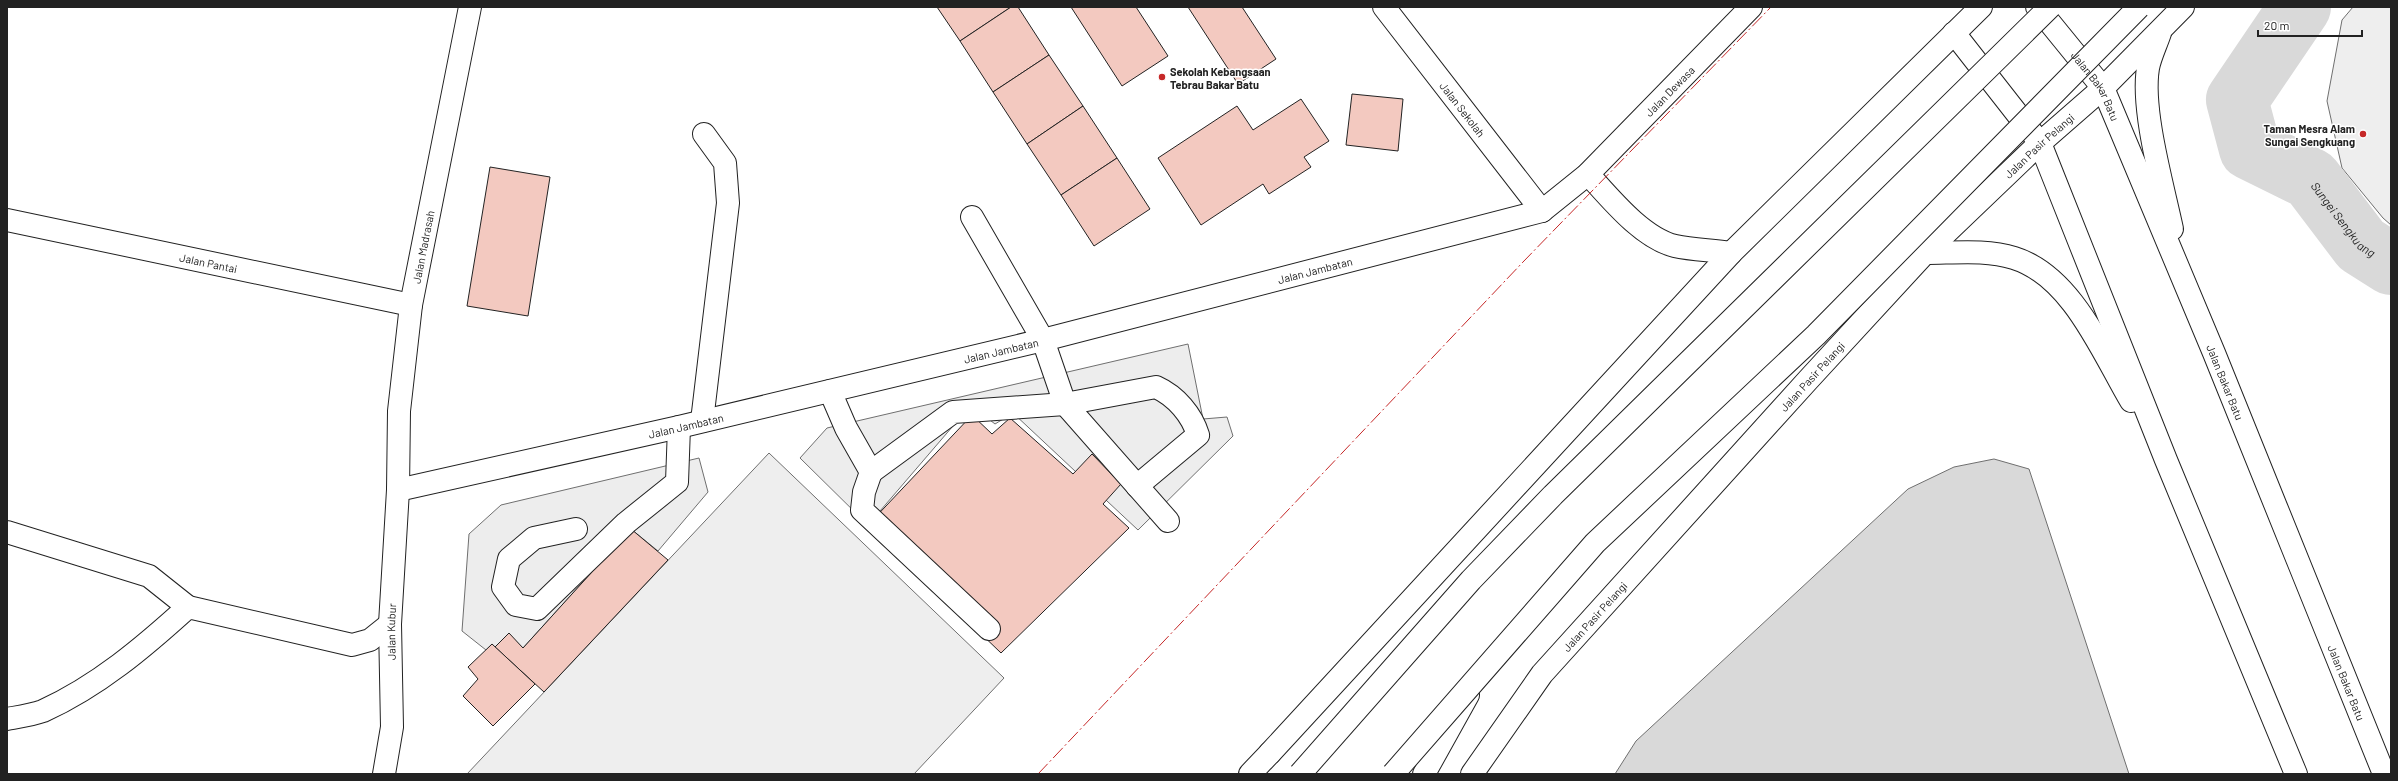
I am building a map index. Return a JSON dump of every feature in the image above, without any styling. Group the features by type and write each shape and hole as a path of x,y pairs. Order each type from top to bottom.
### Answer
{"main road":[{"name":"Jalan Madrasah","path":"398,490 399,411 411,305 470,7"},
{"name":"Jalan Sekolah","path":"1384,7 1542,211"},
{"name":"Jalan Dewasa","path":"1588,174 1751,7"},
{"path":"1250,774 1731,253 1981,7"},
{"name":"Jalan Bakar Batu","path":"2037,7 2103,88 2181,275 2384,774"},
{"path":"1300,774 1471,580 1548,501 2050,7"},
{"path":"1393,774 1595,543 1816,335 2139,7"},
{"name":"Jalan Pasir Pelangi","path":"1472,774 1542,674 1925,253 2040,143 2103,88 2183,7"},
{"path":"2161,29 2148,67 2146,85 2155,149 2181,275"},
{"path":"1954,33 2040,143 2166,460 2296,774"},
{"path":"702,421 728,203 725,163 704,134"},
{"name":"Jalan Jambatan","path":"398,490 680,427 1043,340 1542,211 1588,174"},
{"path":"1588,174 1642,229 1674,246 1731,253"},
{"path":"972,217 1043,340 1065,404 1168,522"},
{"name":"Jalan Pantai","path":"7,220 411,305"},
{"path":"1925,253 1979,253 2014,258 2037,269 2055,282 2071,298 2166,460"},
{"path":"989,629 862,510 864,492 871,472 953,412 1065,404 1156,387 1167,392 1193,420 1198,435 1137,486"},
{"path":"830,391 846,428 871,472"},
{"path":"576,529 534,538 509,559 503,588 516,605 537,609 626,523 677,482 680,427"},
{"name":"Jalan Kubur","path":"384,774 392,727 390,624 398,490"},
{"path":"7,532 149,576 188,607 352,645 370,640 390,624"},
{"path":"7,719 41,711 91,684 139,651 188,607"},
{"path":"1424,774 1477,679"}],"shaded area":[{"name":"Taman Mesra Alam Sungai Sengkuang","path":"2353,7 2391,7 2391,225 2383,218 2342,168 2327,101 2342,20"},
{"path":"1188,344 1203,419 1227,417 1233,436 1138,530 1013,413 995,424 971,405 868,525 800,458 827,428"},
{"path":"769,453 1004,678 914,774 467,774"},
{"path":"699,458 708,492 658,551 631,529 523,648 509,634 495,647 492,644 486,650 462,631 469,534 501,505"},
{"path":"1994,459 2029,469 2129,774 1615,774 1636,741 1908,489 1954,467"}],"building":[{"path":"937,7 1011,7 960,41"},
{"path":"1011,7 1018,7 1049,55 993,92 960,41"},
{"path":"1071,7 1136,7 1168,56 1122,86"},
{"path":"1188,7 1242,7 1276,59 1238,84"},
{"path":"1049,55 1083,106 1027,144 993,92"},
{"path":"1352,94 1403,99 1398,151 1346,145"},
{"path":"1301,99 1329,141 1304,157 1311,167 1269,194 1263,184 1201,225 1158,158 1237,106 1253,130"},
{"path":"1083,106 1117,158 1061,195 1027,144"},
{"path":"1117,158 1150,209 1094,246 1061,195"},
{"path":"490,167 550,177 528,316 467,306"},
{"path":"972,415 992,434 1010,418 1073,474 1092,454 1121,484 1103,504 1129,528 1001,653 868,525"},
{"path":"631,529 668,560 544,692 495,647 509,633 523,648"},
{"path":"492,644 535,684 493,726 463,696 478,679 468,667"}],"waterway":[{"name":"Sungei Sengkuang","path":"2300,7 2237,100 2250,149 2311,179 2361,245 2391,264"}],"power":[{"path":"1038,774 1523,262 1771,7"}],"place":[{"name":"Sekolah Kebangsaan Tebrau Bakar Batu","path":"1162,77"},
{"name":"Taman Mesra Alam Sungai Sengkuang","path":"2363,134"}]}
